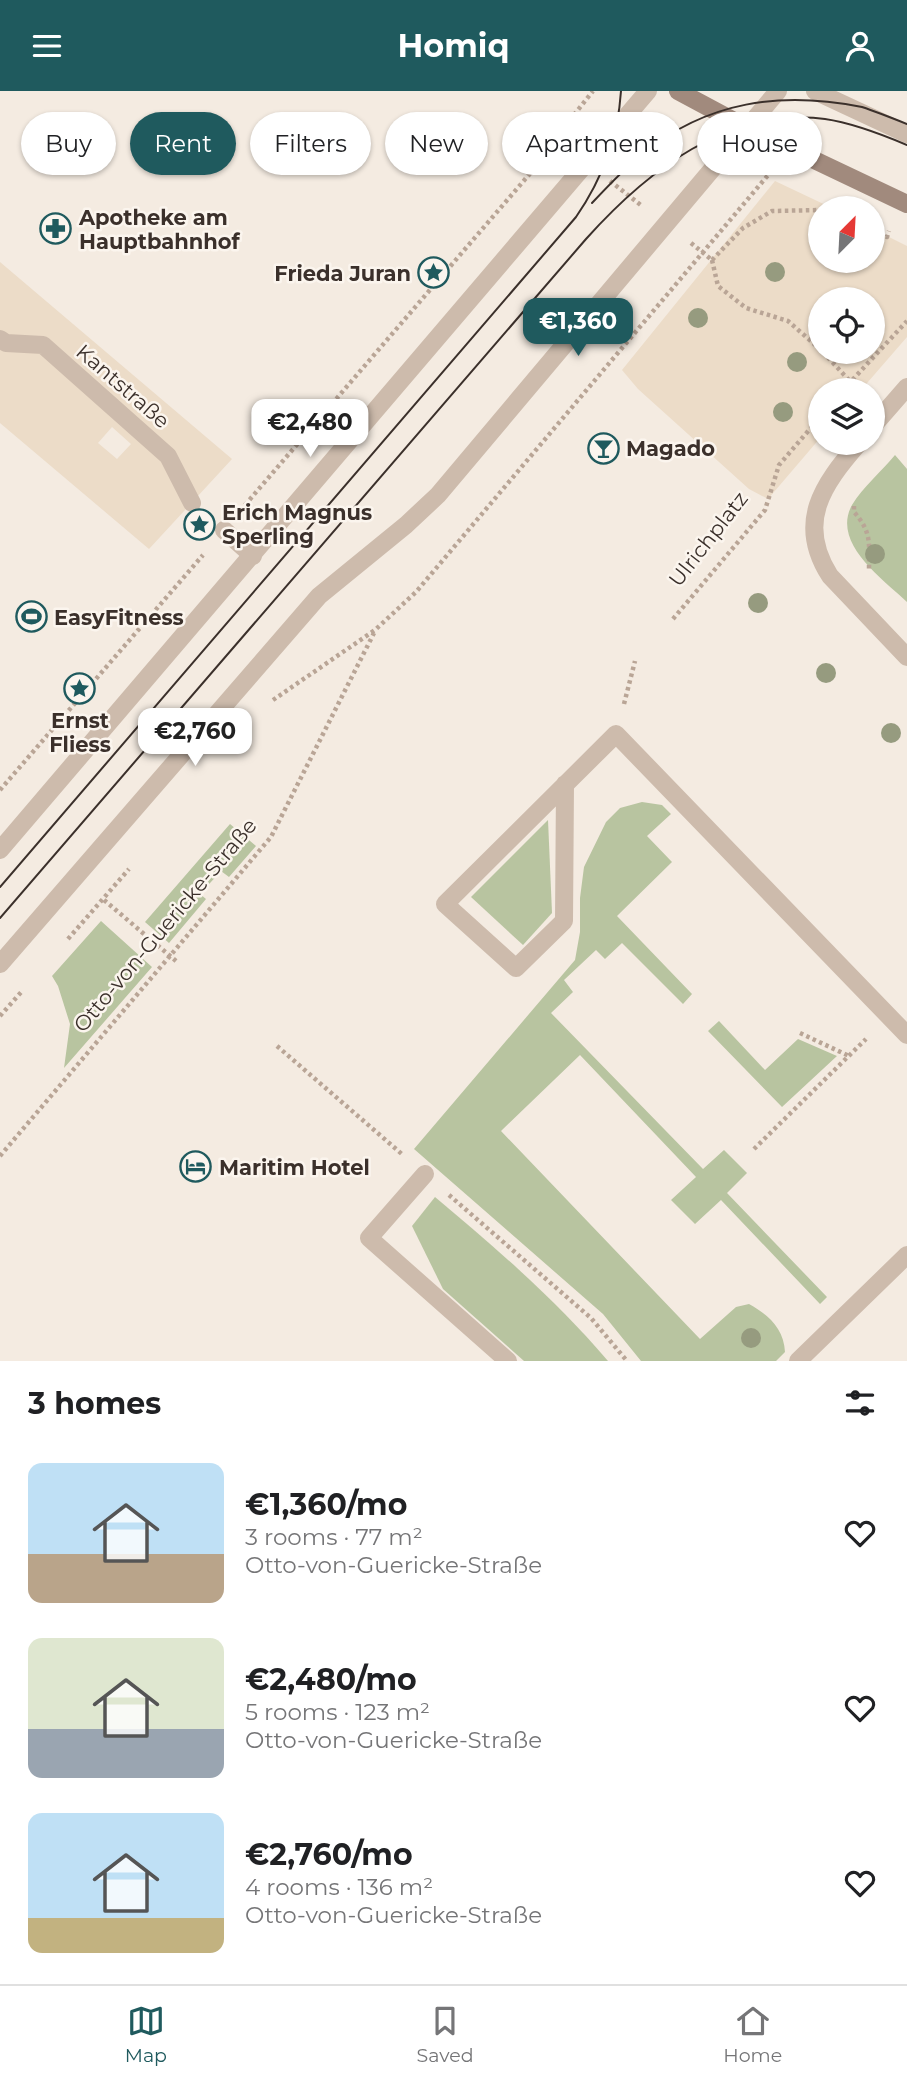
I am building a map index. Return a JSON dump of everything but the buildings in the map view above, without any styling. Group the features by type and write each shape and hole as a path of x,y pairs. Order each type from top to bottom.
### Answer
{"main road":[{"path":"678,91 717,112"},
{"path":"822,164 907,204"}],"street":[{"path":"630,112 648,91"},
{"path":"760,112 778,91"},
{"path":"815,91 907,134"},
{"path":"0,850 576,175"},
{"path":"0,964 319,596 406,525 438,495 706,175"},
{"name":"Kantstraße","path":"0,338 6,343 43,345 168,456 192,503"},
{"path":"885,412 907,387"},
{"path":"848,455 823,490 814,517 815,545 830,576 907,657"},
{"path":"224,530 253,556"},
{"path":"565,784 564,921 516,968 445,904 565,784 616,734 907,1035"},
{"path":"425,1174 369,1238 508,1361"},
{"path":"798,1361 907,1255"}],"path":[{"path":"576,112 593,91"},
{"path":"0,790 529,175"},
{"path":"602,175 712,260 718,286 746,308 788,321 808,339"},
{"path":"712,260 743,228 772,211 808,210"},
{"name":"Otto-von-Guericke-Straße","path":"270,703 375,630 415,592 702,251"},
{"path":"854,378 907,321"},
{"path":"835,364 848,378"},
{"name":"Ulrichplatz","path":"673,619 765,510 779,465 808,431"},
{"path":"855,503 854,512 863,522 870,538 869,571"},
{"name":"Otto-von-Guericke-Straße","path":"0,1156 271,837 375,630"},
{"path":"616,734 635,661"},
{"path":"103,901 176,961"},
{"path":"0,1016 17,996"},
{"path":"754,1149 889,1016"},
{"path":"800,1033 849,1056"},
{"path":"277,1046 592,1318 627,1361"}],"green space":[{"path":"895,455 907,469 907,602 863,559 848,533 847,519 852,505"},
{"path":"642,802 662,805 671,814 647,836 672,862 617,916 692,994 683,1004 622,943 605,959 596,950 564,980 573,992 551,1013 703,1169 724,1150 747,1173 727,1193 827,1297 820,1304 721,1200 695,1224 671,1200 696,1177 580,1055 501,1131 700,1339 736,1307 749,1304 769,1318 782,1336 785,1352 776,1361 641,1361 603,1314 414,1149 575,960 580,932 584,867 606,822 620,808"},
{"path":"548,820 552,913 523,945 471,897"},
{"path":"230,824 256,846 229,877 221,871 200,894 206,899 169,943 145,922"},
{"path":"101,921 152,967 64,1068 70,1024 58,986 52,976"},
{"path":"719,1021 765,1070 798,1039 837,1056 782,1107 708,1031"},
{"path":"435,1197 525,1275 608,1361 524,1361 443,1289 412,1226"}],"shaded area":[{"path":"775,181 808,197 808,273 886,273 886,236 907,246 907,337 885,362 885,287 808,287 808,364 884,364 871,378 808,378 808,452 768,499 749,489 638,389 622,370"},
{"path":"0,262 232,459 149,549 0,423","holes":["112,427 131,444 117,459 98,443"]}],"tram line":[{"path":"0,887 576,217 608,157 621,91"},
{"path":"592,203 635,160 667,136 693,122 746,105 802,100 832,102 862,107 907,124"},
{"path":"0,918 586,239 635,190 692,149 755,123 789,118 825,119 856,126 907,145"}],"place":[{"name":"Apotheke am Hauptbahnhof","path":"56,229"},
{"name":"Frieda Juran","path":"434,273"},
{"name":"Magado","path":"603,448"},
{"name":"Erich Magnus Sperling","path":"199,524"},
{"name":"EasyFitness","path":"31,617"},
{"name":"Ernst Fliess","path":"80,688"},
{"name":"Maritim Hotel","path":"196,1167"}]}
